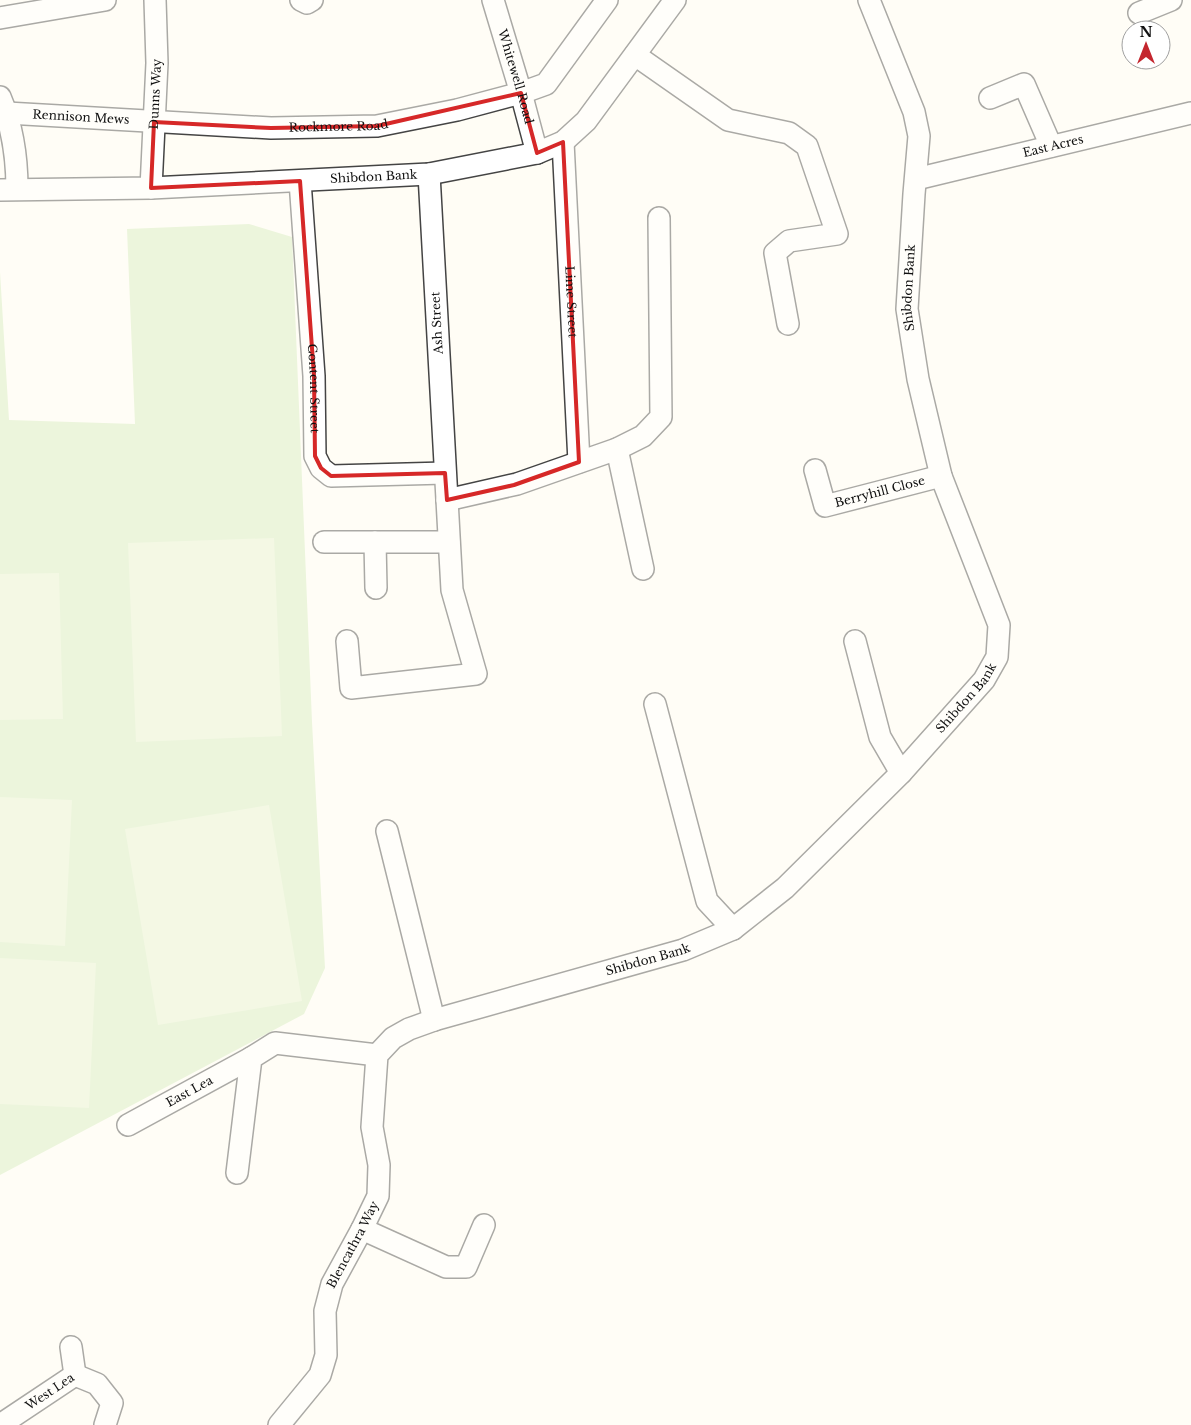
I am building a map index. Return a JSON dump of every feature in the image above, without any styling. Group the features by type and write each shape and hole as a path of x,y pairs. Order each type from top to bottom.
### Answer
{"street":[{"name":"Dunns Way","path":"151,188 157,63 155,0"},
{"path":"301,0 307,3 312,0"},
{"name":"Whitewell Road","path":"493,0 522,93 536,153"},
{"name":"Rockmore Road","path":"154,122 271,128 377,126 457,110 522,93 546,84 607,0"},
{"name":"Shibdon Bank","path":"8,190 151,188 429,174 536,153 563,142 586,121 674,0"},
{"name":"Shibdon Bank","path":"434,1020 683,950 733,929 785,888 901,773 984,680 997,657 999,625 941,476 918,379 907,309 919,136 914,112 868,0"},
{"path":"1139,13 1171,0"},
{"path":"0,18 92,1"},
{"path":"635,55 728,120 789,133 807,146 837,234 789,241 775,253 788,324"},
{"path":"990,98 1024,84 1051,146"},
{"name":"Rennison Mews","path":"3,105 154,122"},
{"path":"3,105 17,168 8,190"},
{"name":"East Acres","path":"916,179 1191,113"},
{"name":"Lime Street","path":"563,142 579,462"},
{"name":"Ash Street","path":"347,641 351,688 476,674 452,590 429,174"},
{"name":"Content Street","path":"300,181 314,376 314,456 321,468 331,476 445,473"},
{"path":"447,500 517,484 617,449 643,436 661,418 659,218"},
{"path":"617,449 643,570"},
{"name":"Berryhill Close","path":"816,470 825,506 941,476"},
{"path":"324,542 449,542"},
{"path":"375,542 376,588"},
{"path":"855,641 880,737 901,773"},
{"path":"655,704 707,901 733,929"},
{"path":"377,1055 393,1038 409,1028 434,1020 387,831"},
{"name":"East Lea","path":"128,1125 275,1043 377,1055"},
{"name":"Blencathra Way","path":"279,1425 320,1375 326,1354 325,1311 332,1284 378,1196 379,1165 372,1126 377,1055"},
{"path":"236,1173 251,1058"},
{"path":"362,1229 446,1267 466,1267 484,1225"},
{"name":"West Lea","path":"0,1425 76,1375 71,1347"},
{"path":"76,1375 97,1384 112,1403 105,1425"}],"highlighted area":[{"path":"521,93 537,153 563,142 579,462 514,485 447,500 445,473 331,476 321,468 315,456 314,376 300,181 151,188 154,122 271,128 377,126"}],"green space":[{"path":"249,224 292,237 312,722 325,968 304,1014 0,1175 0,272 9,420 135,424 127,229"},
{"path":"274,538 282,736 136,742 128,543"},
{"path":"59,573 63,719 0,720 0,574"},
{"path":"0,797 72,800 65,946 0,942"},
{"path":"269,805 302,1001 158,1025 125,829"},
{"path":"0,958 96,963 89,1108 0,1104"}]}
